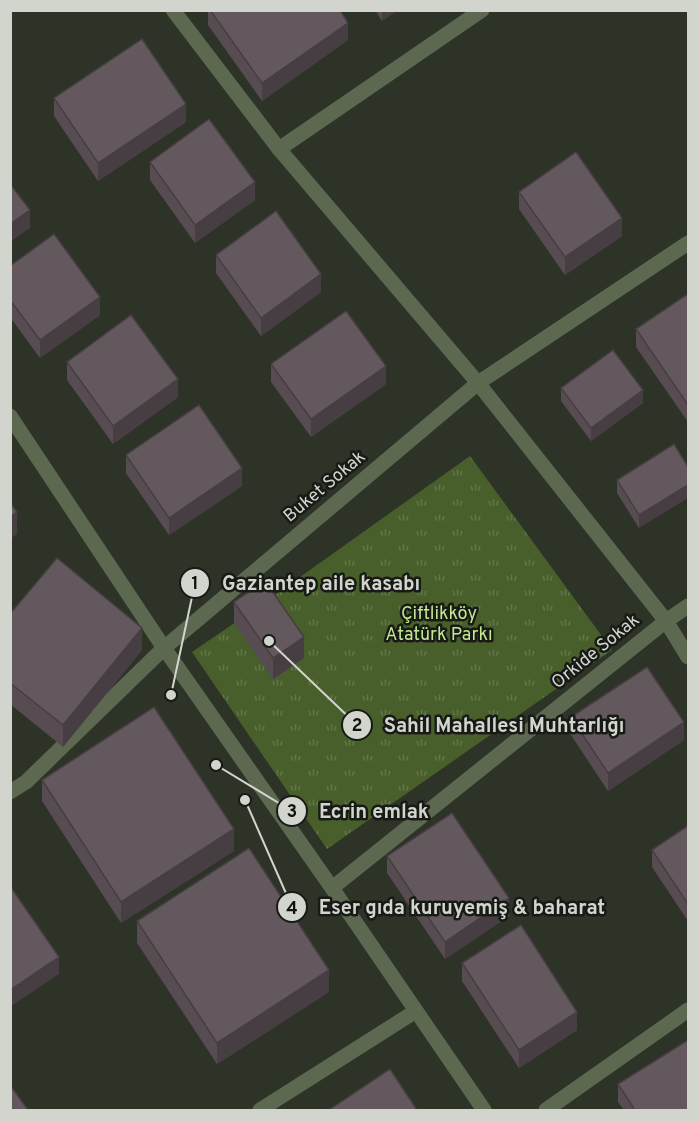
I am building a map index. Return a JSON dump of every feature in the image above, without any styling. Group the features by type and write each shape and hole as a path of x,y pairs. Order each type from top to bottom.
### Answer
{"street":[{"path":"173,10 279,148 478,383 666,621 688,657"},
{"path":"279,148 482,10"},
{"name":"Buket Sokak","path":"10,792 26,782 164,648 478,383 688,243"},
{"path":"10,416 164,648 484,1110"},
{"name":"Orkide Sokak","path":"332,888 666,621 688,606"},
{"path":"546,1110 688,1010"},
{"path":"260,1110 416,1011"}],"green space":[{"name":"Çiftlikköy Atatürk Parkı","path":"470,456 612,650 327,849 192,652"}],"building":[{"path":"210,10 340,10 348,23 262,83"},
{"path":"142,39 186,104 98,163 54,98"},
{"path":"209,119 255,182 195,225 150,162"},
{"path":"576,152 622,218 565,257 519,192"},
{"path":"10,184 30,210 10,224"},
{"path":"276,211 321,274 261,318 216,255"},
{"path":"54,234 100,297 40,340 10,300 10,266"},
{"path":"688,294 688,405 636,329"},
{"path":"346,311 386,366 311,419 271,364"},
{"path":"131,315 178,379 113,426 67,362"},
{"path":"613,350 643,390 591,428 561,388"},
{"path":"199,405 242,468 169,518 126,455"},
{"path":"674,444 688,467 688,485 639,515 617,480"},
{"path":"10,503 17,512 10,517"},
{"path":"57,558 142,628 63,725 10,683 10,614"},
{"path":"265,581 304,637 273,658 234,602"},
{"path":"647,667 684,722 608,773 571,717"},
{"path":"154,707 234,829 121,902 42,780"},
{"path":"452,813 509,898 445,942 387,856"},
{"path":"688,826 688,904 652,850"},
{"path":"249,848 329,970 217,1043 137,921"},
{"path":"10,886 59,957 10,990"},
{"path":"521,925 577,1012 519,1050 462,963"},
{"path":"688,1040 688,1110 635,1110 618,1084"},
{"path":"390,1069 417,1110 329,1110"},
{"path":"10,1085 28,1110 10,1110"}],"place":[{"name":"Sahil Mahallesi Muhtarlığı","path":"269,641"},
{"name":"Gaziantep aile kasabı","path":"171,695"},
{"name":"Ecrin emlak","path":"216,765"},
{"name":"Eser gıda kuruyemiş & baharat","path":"245,800"}]}
